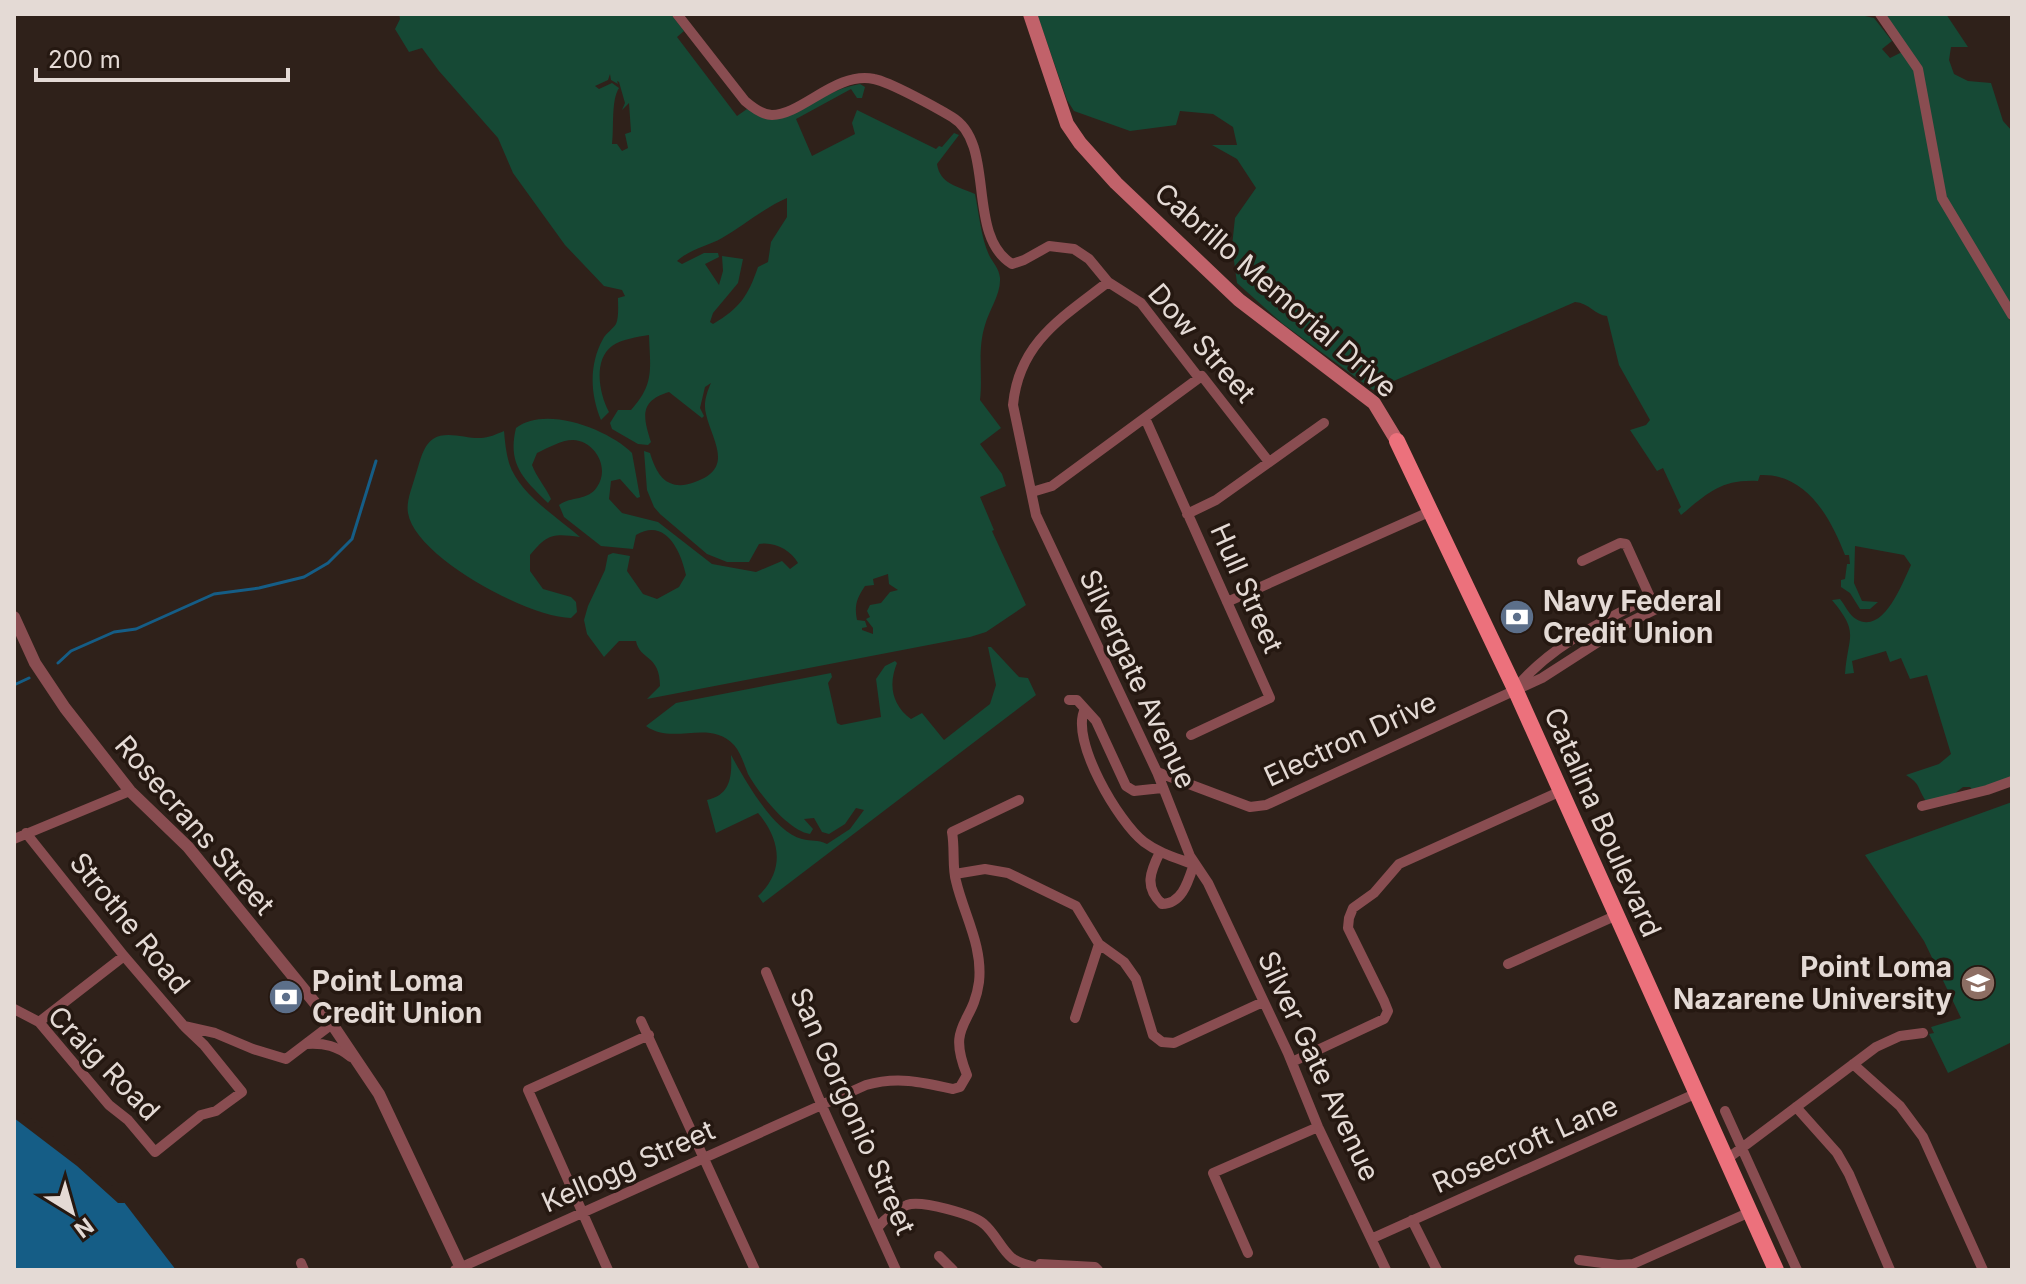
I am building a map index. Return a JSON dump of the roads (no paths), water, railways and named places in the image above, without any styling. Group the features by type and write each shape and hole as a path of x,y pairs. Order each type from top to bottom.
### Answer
{"main road":[{"name":"Cabrillo Memorial Drive","path":"1030,14 1067,124 1080,143 1116,183 1239,300 1374,403 1397,441"},
{"name":"Catalina Boulevard","path":"1397,441 1515,689 1776,1270"}],"street":[{"name":"Dow Street","path":"677,14 745,101 756,110 771,115 784,112 847,80 874,79 956,119 971,140 989,234 999,256 1012,264 1049,246 1074,249 1089,259 1108,282 1141,303 1269,462"},
{"path":"1880,14 1918,69 1942,198 2012,315"},
{"path":"1108,282 1046,330 1030,351 1015,387 1013,405 1032,492 1052,486 1199,378"},
{"name":"Hull Street","path":"1145,418 1270,698 1191,735"},
{"path":"1187,514 1216,500 1324,423"},
{"name":"Silvergate Avenue","path":"1032,492 1036,515 1157,772 1190,856 1208,883"},
{"path":"1227,602 1429,512"},
{"path":"1582,561 1620,543 1626,544 1650,597"},
{"name":"Electron Drive","path":"1157,772 1250,807 1266,805 1542,678 1626,624 1656,609 1650,597 1589,629 1535,665 1515,689"},
{"name":"Rosecrans Street","path":"14,617 35,663 65,708 130,791 188,847 332,1024 359,1063 379,1094 459,1269"},
{"path":"1069,700 1077,700 1096,721 1126,786 1134,791 1162,788"},
{"path":"1085,709 1082,715 1084,744 1094,773 1141,840 1160,852 1195,865 1179,900 1171,904 1162,904 1150,887 1149,873 1160,852"},
{"path":"1922,806 2012,781"},
{"path":"14,839 130,791"},
{"path":"1292,1062 1384,1019 1388,1011 1348,928 1353,908 1374,893 1399,864 1561,791"},
{"path":"1019,800 952,832 956,854 955,874 985,869 1008,873 1076,906 1099,944 1124,962 1136,979 1153,1035 1162,1042 1174,1043 1263,1002"},
{"name":"Strothe Road","path":"26,833 184,1026 215,1033 286,1059 332,1024"},
{"name":"Kellogg Street","path":"459,1269 866,1085 884,1080 911,1079 953,1089 964,1084 967,1075 958,1054 959,1032 979,983 977,944 955,874"},
{"name":"Silver Gate Avenue","path":"1208,883 1386,1270"},
{"path":"1508,964 1617,915"},
{"path":"1075,1018 1099,944"},
{"path":"39,1022 124,956"},
{"name":"San Gorgonio Street","path":"766,972 896,1270"},
{"name":"Craig Road","path":"14,1009 39,1022 109,1105 128,1120 155,1152 201,1115 216,1111 242,1092 204,1045 184,1026"},
{"path":"641,1021 755,1270"},
{"path":"1727,1159 1876,1047 1900,1036 1923,1033"},
{"path":"608,1270 528,1090 649,1035"},
{"path":"305,1045 321,1043 338,1048 359,1063"},
{"path":"1853,1064 1900,1106 1923,1137 1983,1270"},
{"name":"Rosecroft Lane","path":"1373,1238 1697,1093"},
{"path":"1796,1107 1837,1153 1890,1270"},
{"path":"1725,1111 1797,1270"},
{"path":"1248,1253 1213,1173 1318,1127"},
{"path":"877,1228 886,1217 917,1203 961,1213 979,1220 1013,1259 1047,1270"},
{"path":"1579,1260 1633,1264 1750,1212"},
{"path":"1412,1220 1437,1270"},
{"path":"939,1256 953,1270"},
{"path":"1026,1264 1065,1264 1095,1267 1098,1270"}],"water":[{"path":"14,1109 120,1197 176,1270 14,1270"}],"waterway":[{"path":"58,663 71,651 114,632 136,629 214,594 259,588 304,577 328,563 352,539 376,461"},
{"path":"14,685 29,678"}],"place":[{"name":"Navy Federal Credit Union","path":"1517,617"},
{"name":"Point Loma Nazarene University","path":"1978,983"},
{"name":"Point Loma Credit Union","path":"286,997"}]}
